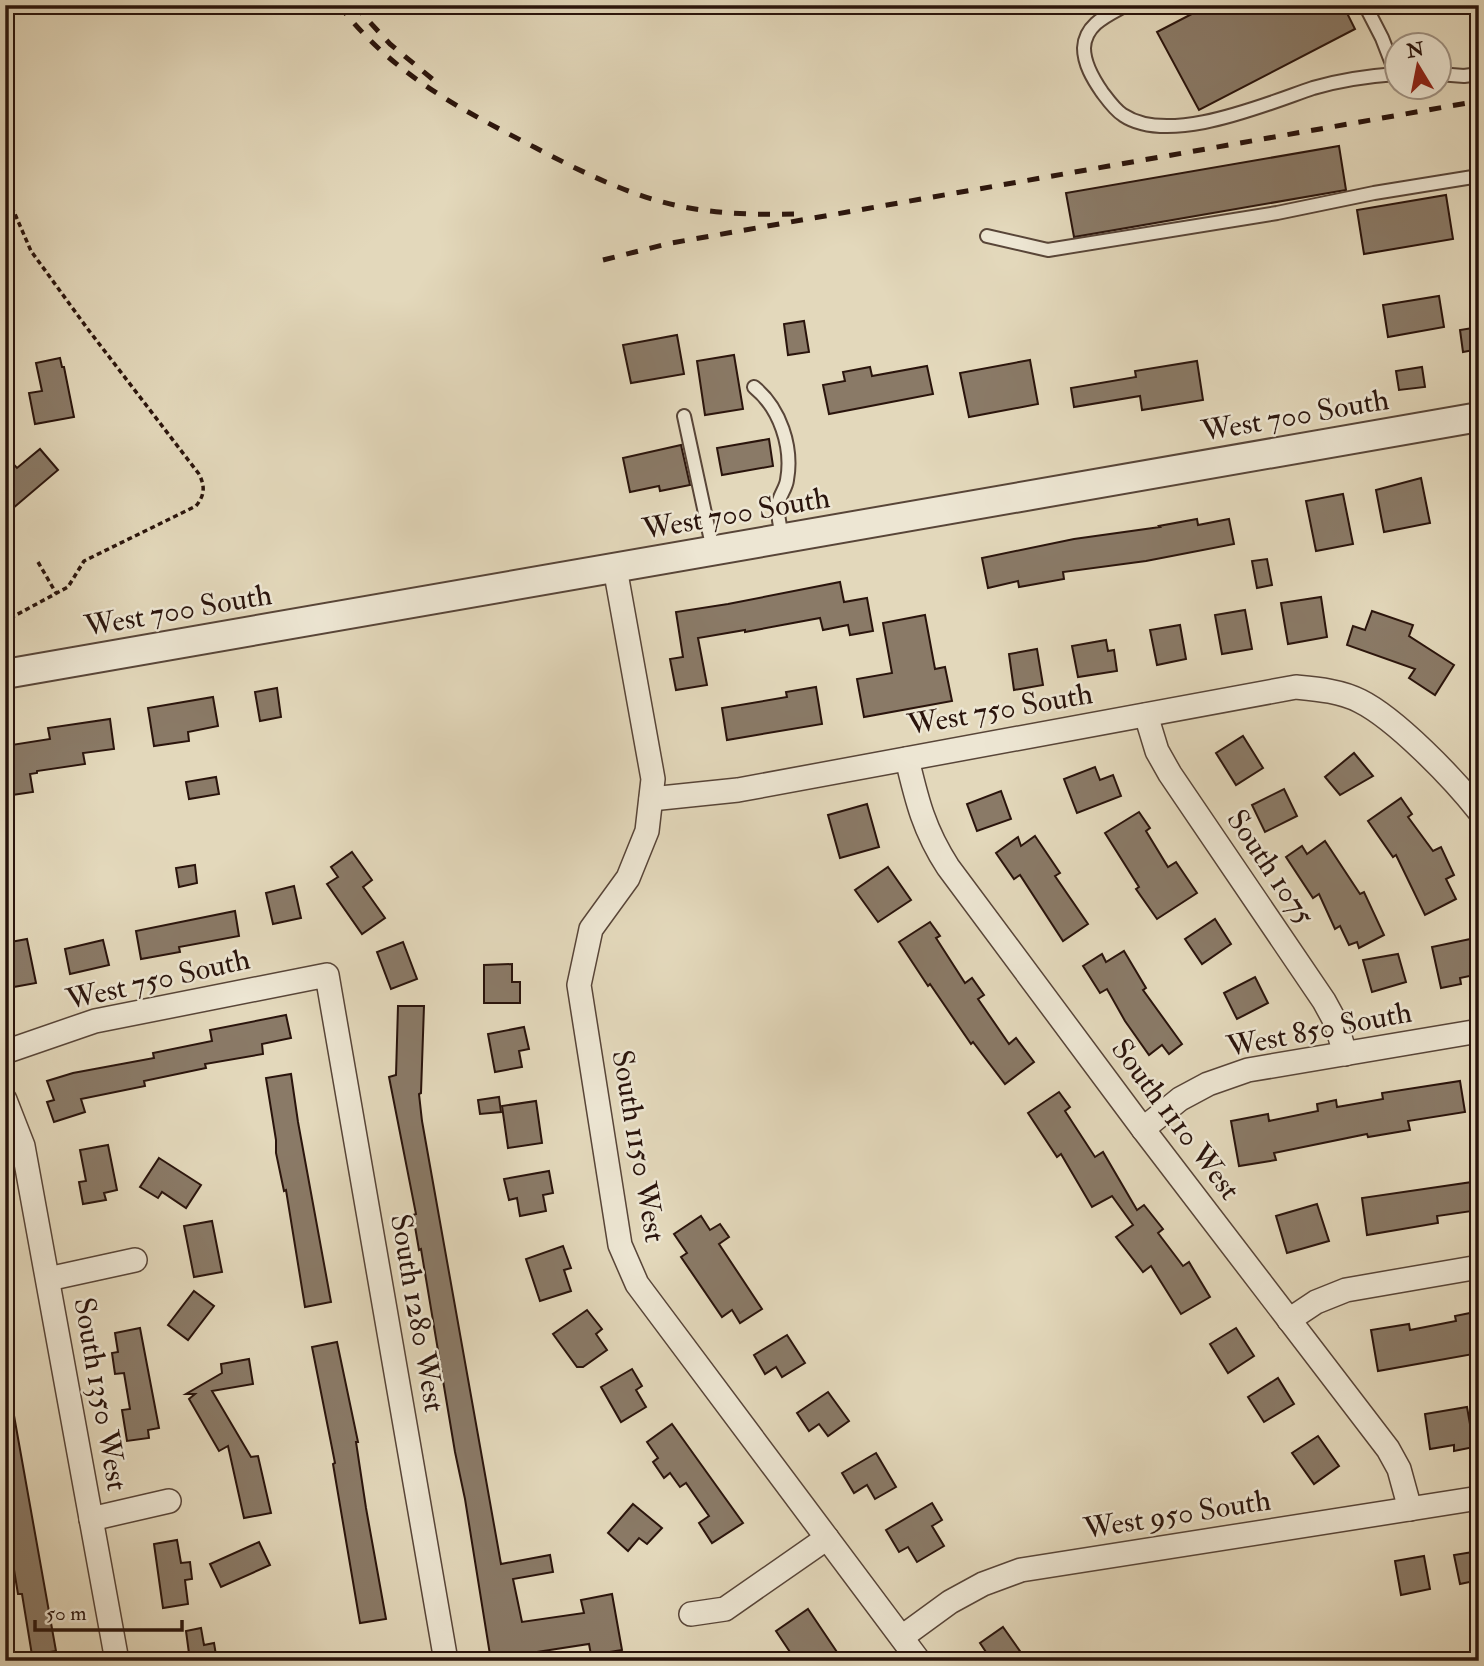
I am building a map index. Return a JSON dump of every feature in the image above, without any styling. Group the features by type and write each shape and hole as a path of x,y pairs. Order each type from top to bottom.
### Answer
{"street":[{"name":"West 700 South","path":"5,674 1479,417"},
{"name":"South 1150 West","path":"615,568 653,779 646,831 628,878 591,929 579,985 620,1245 637,1284 919,1661"},
{"name":"West 750 South","path":"651,799 738,790 1296,687 1324,690 1359,700 1394,723 1479,811"},
{"name":"South 1075","path":"1146,715 1157,751 1170,774 1324,1001 1336,1023 1345,1054"},
{"name":"South 1110 West","path":"907,758 919,810 931,842 1143,1129 1388,1449 1399,1469 1410,1509"},
{"name":"West 750 South","path":"5,1052 95,1021 327,975"},
{"name":"South 1280 West","path":"327,975 446,1661"},
{"name":"West 850 South","path":"1143,1129 1180,1100 1208,1084 1248,1070 1479,1031"},
{"name":"South 1350 West","path":"5,1100 23,1146 117,1661"},
{"name":"South 1350 West","path":"48,1279 135,1260"},
{"path":"1289,1320 1316,1302 1346,1290 1479,1267"},
{"name":"West 950 South","path":"902,1637 950,1601 1021,1570 1479,1498"},
{"name":"South 1350 West","path":"91,1519 169,1501"},
{"path":"691,1614 725,1609 827,1538"}],"lane":[{"path":"1126,5 1094,24 1085,37 1084,51 1086,63 1109,102 1123,116 1142,123 1163,126 1213,120 1315,88 1382,75"},
{"path":"1365,5 1382,38"},
{"path":"1452,75 1479,74"},
{"path":"987,236 1048,250 1277,213 1374,193 1479,176"},
{"path":"754,387 768,399 775,410 788,455 786,486 778,506 782,538"},
{"path":"684,416 713,550"}],"path":[{"path":"5,191 31,251 199,474 204,488 201,500 195,506 84,561 68,587 5,621"},
{"path":"37,562 56,594"}],"building":[{"path":"1209,5 1343,5 1355,29 1199,110 1157,32"},
{"path":"1339,146 1346,190 1074,237 1066,193"},
{"path":"1446,195 1453,239 1364,254 1357,210"},
{"path":"1439,296 1444,327 1388,337 1383,305"},
{"path":"804,321 809,352 788,355 784,324"},
{"path":"1479,327 1479,349 1463,352 1460,330"},
{"path":"677,335 684,374 631,383 623,345"},
{"path":"734,355 743,409 705,415 697,361"},
{"path":"60,358 74,417 35,424 29,393 42,391 36,363"},
{"path":"1030,360 1038,404 969,417 960,373"},
{"path":"1197,361 1203,400 1142,410 1140,396 1074,407 1071,388 1136,377 1135,371"},
{"path":"927,366 933,394 829,414 823,385 845,381 843,372 870,367 872,376"},
{"path":"1422,367 1425,387 1399,390 1396,371"},
{"path":"769,439 773,466 722,475 717,448"},
{"path":"681,445 690,485 660,491 659,486 630,492 623,458"},
{"path":"40,449 58,470 12,509 5,501 5,455 17,468"},
{"path":"1421,478 1430,523 1384,532 1376,490"},
{"path":"1343,494 1353,544 1316,551 1306,501"},
{"path":"1197,519 1198,525 1229,519 1234,544 1146,561 1063,572 1064,579 1019,587 1018,581 988,588 982,558 1074,539"},
{"path":"1267,559 1272,585 1257,588 1252,561"},
{"path":"840,582 844,602 867,598 873,631 850,635 848,625 823,630 820,618 698,638 707,685 676,690 670,659 683,657 676,612"},
{"path":"1321,597 1327,637 1288,644 1281,603"},
{"path":"1245,610 1252,649 1222,654 1215,615"},
{"path":"1372,611 1413,625 1409,636 1454,665 1435,695 1409,678 1415,669 1347,645 1353,626 1365,630"},
{"path":"925,615 935,669 945,667 952,701 864,717 857,679 892,673 883,623"},
{"path":"1180,625 1186,659 1157,665 1150,630"},
{"path":"1106,640 1108,651 1114,650 1117,671 1078,677 1072,646"},
{"path":"1037,649 1043,685 1014,690 1009,654"},
{"path":"816,687 822,724 727,740 722,708 787,697 786,692"},
{"path":"277,688 281,717 260,721 255,692"},
{"path":"213,697 218,726 188,732 189,741 154,746 148,708"},
{"path":"110,719 114,749 83,753 85,764 30,774 33,792 5,796 5,746 50,739 48,728"},
{"path":"1243,736 1263,768 1236,785 1216,753"},
{"path":"1354,753 1373,776 1340,795 1325,777"},
{"path":"1095,767 1100,780 1113,775 1121,796 1077,813 1064,779"},
{"path":"216,777 219,794 189,799 186,782"},
{"path":"1284,789 1297,816 1265,832 1252,805"},
{"path":"1001,791 1011,819 977,831 967,804"},
{"path":"1401,798 1412,814 1408,817 1433,851 1441,847 1454,875 1446,879 1456,899 1425,915 1396,855 1393,857 1368,821"},
{"path":"867,804 879,847 840,858 828,815"},
{"path":"1139,812 1150,828 1146,831 1168,867 1176,862 1197,893 1157,919 1136,889 1139,887 1105,833"},
{"path":"1035,836 1060,873 1055,876 1088,924 1063,941 1020,875 1014,879 996,853 1018,837 1021,846"},
{"path":"1325,841 1360,894 1364,892 1384,935 1359,948 1357,942 1349,945 1340,926 1335,929 1319,894 1313,898 1286,857 1302,846 1307,854"},
{"path":"352,852 372,880 363,887 385,918 362,934 327,884 338,877 331,867"},
{"path":"195,865 197,883 179,887 176,868"},
{"path":"888,867 911,900 878,922 855,890"},
{"path":"294,886 301,918 273,924 266,893"},
{"path":"235,911 239,936 179,947 180,952 141,959 136,931"},
{"path":"1215,919 1231,944 1202,964 1185,939"},
{"path":"930,922 940,936 936,938 965,983 972,978 984,995 978,999 1009,1044 1016,1038 1034,1062 1005,1084 973,1042 971,1044 899,942"},
{"path":"1475,938 1479,974 1460,978 1461,984 1441,988 1432,947"},
{"path":"27,939 36,983 8,988 5,943"},
{"path":"103,940 109,965 70,974 65,949"},
{"path":"403,942 417,979 391,989 377,952"},
{"path":"1124,951 1146,988 1143,990 1182,1044 1169,1054 1162,1045 1149,1055 1107,989 1100,993 1083,966 1102,954 1106,962"},
{"path":"1398,954 1406,982 1372,992 1363,960"},
{"path":"512,964 512,982 520,982 520,1003 484,1003 484,965"},
{"path":"1255,977 1268,1003 1237,1019 1224,993"},
{"path":"398,1006 424,1006 419,1094 422,1121 501,1564 550,1555 553,1572 513,1579 522,1622 584,1613 581,1600 612,1594 622,1650 591,1655 589,1644 517,1655 518,1661 491,1661 465,1499 413,1215 416,1214 389,1077 396,1075"},
{"path":"286,1015 291,1038 262,1044 263,1054 205,1064 206,1068 144,1081 145,1086 81,1099 85,1112 54,1122 47,1102 54,1100 47,1081 73,1073 154,1058 153,1053 212,1041 210,1030"},
{"path":"524,1027 529,1049 519,1051 522,1067 495,1072 488,1034"},
{"path":"291,1074 331,1302 305,1307 286,1190 284,1191 276,1153 266,1078"},
{"path":"1460,1081 1465,1112 1408,1121 1410,1130 1368,1137 1367,1134 1274,1153 1276,1160 1239,1166 1231,1121 1268,1114 1269,1121 1318,1111 1317,1104 1336,1100 1337,1107 1383,1099 1382,1093"},
{"path":"1059,1092 1070,1107 1065,1111 1095,1157 1103,1152 1137,1210 1144,1205 1163,1229 1158,1233 1183,1266 1189,1262 1210,1297 1181,1314 1151,1266 1143,1272 1116,1237 1133,1225 1112,1196 1092,1207 1061,1154 1057,1157 1028,1113"},
{"path":"499,1097 501,1112 480,1114 478,1100"},
{"path":"536,1101 542,1143 508,1148 502,1106"},
{"path":"108,1145 117,1190 104,1193 106,1200 83,1204 79,1182 86,1181 80,1150"},
{"path":"159,1158 201,1185 186,1208 162,1192 158,1198 140,1187"},
{"path":"549,1171 553,1193 543,1195 546,1211 520,1216 517,1198 509,1200 504,1179"},
{"path":"1479,1181 1479,1210 1437,1216 1438,1223 1367,1235 1362,1198"},
{"path":"1317,1204 1329,1241 1287,1253 1276,1216"},
{"path":"701,1216 710,1230 720,1224 729,1237 719,1244 762,1309 740,1323 732,1310 722,1317 681,1257 687,1253 674,1234"},
{"path":"212,1221 222,1272 194,1277 184,1226"},
{"path":"563,1246 571,1268 564,1270 571,1291 540,1301 526,1259"},
{"path":"194,1291 214,1306 188,1340 168,1325"},
{"path":"587,1310 602,1329 596,1334 607,1350 583,1367 577,1367 553,1334"},
{"path":"1475,1312 1479,1353 1378,1371 1371,1330 1409,1324 1410,1330 1456,1321 1455,1316"},
{"path":"140,1328 159,1428 148,1430 149,1438 127,1441 122,1410 130,1409 124,1373 115,1374 112,1353 118,1352 115,1333"},
{"path":"1236,1328 1254,1356 1228,1373 1210,1344"},
{"path":"787,1335 805,1363 782,1377 776,1367 765,1374 754,1355"},
{"path":"337,1342 358,1442 366,1508 386,1619 360,1623 333,1464 335,1463 312,1347"},
{"path":"249,1359 253,1384 212,1391 251,1457 258,1456 271,1513 244,1518 228,1446 219,1451 189,1399 195,1394 186,1394 222,1373 221,1364"},
{"path":"632,1369 642,1386 636,1390 646,1407 621,1422 601,1387"},
{"path":"1278,1378 1294,1404 1264,1422 1248,1397"},
{"path":"828,1392 849,1421 828,1436 819,1424 809,1431 797,1413"},
{"path":"1467,1407 1474,1447 1454,1451 1454,1445 1430,1449 1425,1414"},
{"path":"13,1410 56,1651 32,1655 22,1594 18,1594 5,1515 5,1411"},
{"path":"672,1424 743,1523 712,1543 699,1523 709,1516 686,1483 680,1487 670,1473 664,1478 653,1462 658,1458 647,1442"},
{"path":"1318,1436 1339,1466 1314,1484 1292,1453"},
{"path":"876,1453 896,1487 875,1499 867,1485 854,1493 842,1473"},
{"path":"932,1503 942,1520 932,1526 944,1546 917,1562 908,1547 899,1552 886,1530"},
{"path":"633,1504 662,1528 647,1544 639,1538 628,1551 608,1533"},
{"path":"177,1540 181,1563 190,1562 192,1579 185,1580 188,1604 163,1608 154,1544"},
{"path":"259,1542 270,1565 221,1587 210,1564"},
{"path":"1479,1551 1479,1580 1460,1584 1454,1555"},
{"path":"1424,1556 1430,1589 1401,1595 1395,1561"},
{"path":"808,1609 843,1661 796,1661 776,1631"},
{"path":"1003,1627 1027,1661 992,1661 980,1643"},
{"path":"201,1628 204,1645 214,1643 217,1661 190,1661 186,1631"}],"railway":[{"path":"339,5 382,51 429,88 481,119 588,174 642,196 679,206 737,213 796,214"},
{"path":"354,5 390,44 436,82"},
{"path":"603,260 671,243 1479,101"}]}
